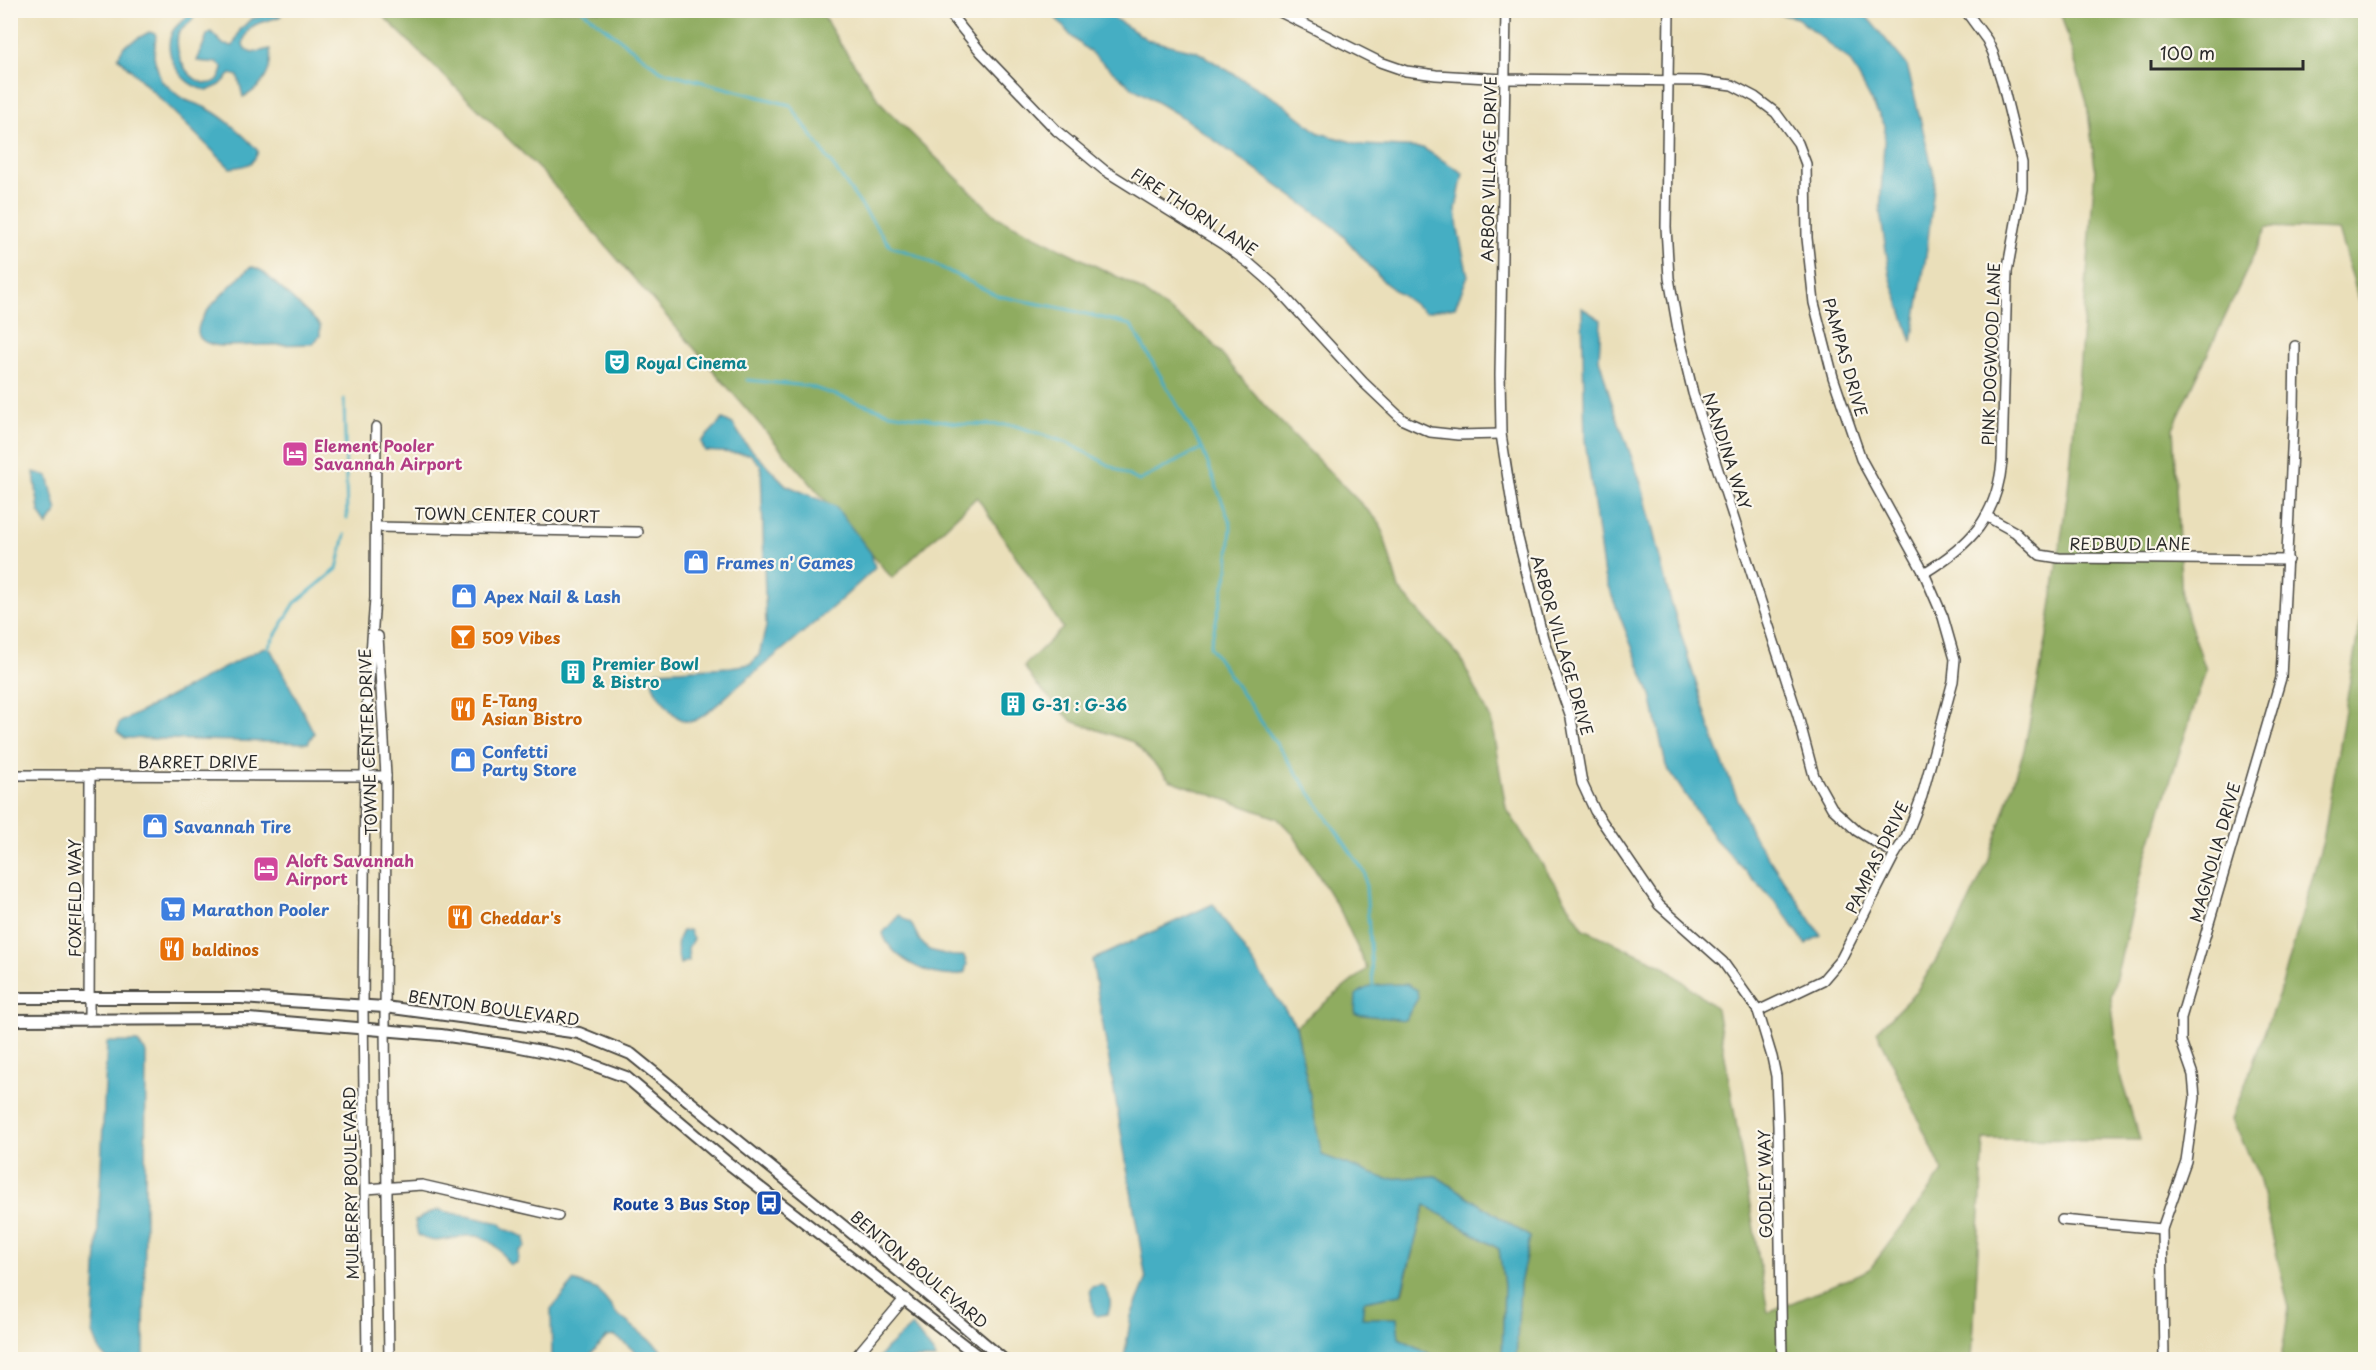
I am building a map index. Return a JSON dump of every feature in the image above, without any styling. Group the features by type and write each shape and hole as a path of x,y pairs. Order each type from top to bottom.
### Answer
{"street":[{"name":"FIRE THORN LANE","path":"947,10 981,52 1057,131 1104,170 1232,249 1273,284 1348,366 1403,420 1430,432 1458,435 1502,434"},
{"name":"PAMPAS DRIVE","path":"1275,10 1380,62 1399,69 1436,75 1504,79 1700,81 1732,86 1755,97 1776,112 1798,142 1806,164 1807,241 1814,303 1833,377 1861,459 1924,573 1943,617 1955,659 1954,675 1922,796 1906,837 1841,959 1823,980 1758,1011"},
{"name":"ARBOR VILLAGE DRIVE","path":"1506,10 1502,434 1516,530 1543,638 1571,718 1582,783 1595,811 1659,904 1723,962 1758,1011"},
{"name":"NANDINA WAY","path":"1668,10 1666,227 1669,278 1679,335 1693,393 1795,708 1814,776 1832,808 1857,831 1895,854"},
{"name":"PINK DOGWOOD LANE","path":"1924,573 1953,555 1976,532 1986,516 2001,471 2007,272 2022,189 2022,163 1993,53 1987,40 1965,10"},
{"name":"MAGNOLIA DRIVE","path":"2164,1359 2163,1229 2186,1161 2196,1098 2193,1075 2181,1041 2181,1018 2281,678 2288,560 2295,346"},
{"name":"TOWNE CENTER DRIVE","path":"363,1006 364,775 375,598 376,427"},
{"name":"REDBUD LANE","path":"1986,516 2015,532 2040,555 2060,558 2288,560"},
{"name":"TOWN CENTER COURT","path":"376,527 638,532"},
{"name":"TOWNE CENTER DRIVE","path":"375,598 386,776 385,1029"},
{"name":"BARRET DRIVE","path":"10,775 386,776"},
{"name":"FOXFIELD WAY","path":"89,1020 90,776"},
{"name":"BENTON BOULEVARD","path":"10,998 242,998 385,1007 579,1033 631,1054 1004,1359"},
{"name":"MULBERRY BOULEVARD","path":"363,1006 367,1359"},
{"name":"GODLEY WAY","path":"1758,1011 1776,1076 1782,1359"},
{"name":"BENTON BOULEVARD","path":"10,1020 249,1019 385,1029 510,1045 571,1057 626,1077 728,1163 983,1359"},
{"path":"385,1029 389,1359"},
{"path":"366,1188 422,1185 558,1216"},
{"path":"2062,1220 2163,1229"},
{"path":"853,1359 905,1298"}],"green space":[{"path":"378,11 820,11 884,107 997,217 1132,284 1208,338 1264,405 1380,523 1399,589 1460,657 1491,720 1506,808 1584,929 1662,965 1717,1009 1768,1313 1869,1270 1943,1172 1877,1031 1916,992 1956,928 1988,862 2024,750 2047,636 2068,490 2095,168 2087,103 2060,11 2365,11 2365,319 2338,230 2267,227 2173,428 2182,600 2206,670 2144,863 2111,998 2121,1079 2140,1140 1984,1139 1972,1359 1516,1359 1520,1284 1530,1237 1436,1176 1386,1179 1321,1155 1296,1026 1367,969 1341,912 1293,834 1277,818 1170,780 1133,742 1072,721 1035,683 1024,666 1063,628 977,497 892,578 544,174"},
{"path":"2365,591 2365,1359 2281,1359 2289,1308 2259,1177 2232,1119 2282,985 2323,841"},
{"path":"1425,1204 1499,1249 1504,1285 1502,1359 1436,1359 1362,1319 1364,1301 1402,1293"}],"water":[{"path":"190,11 196,11 192,21 178,33 178,48 181,62 188,72 205,83 213,83 219,78 223,68 217,63 197,61 207,35 211,32 224,45 233,46 240,30 251,19 278,12 281,16 257,24 245,36 243,44 245,49 252,53 270,49 268,71 256,89 243,97 238,76 231,74 220,85 209,90 191,84 183,78 172,60 169,41 174,29"},
{"path":"1050,11 1103,11 1148,40 1196,51 1283,104 1319,133 1363,145 1423,148 1463,173 1456,209 1468,276 1455,307 1425,312 1385,283 1336,228 1182,117 1133,88 1071,36"},
{"path":"1764,11 1865,11 1867,17 1907,65 1935,179 1926,256 1912,342 1890,276 1880,212 1885,126 1850,61 1797,18"},
{"path":"11,21 17,31 18,41 13,54 14,79 11,85"},
{"path":"149,32 156,34 154,57 161,81 182,98 205,107 228,122 258,151 254,160 244,166 230,168 118,57 124,46"},
{"path":"253,267 262,271 320,326 320,336 313,344 221,346 204,342 198,333 200,323 208,310 249,268"},
{"path":"1582,308 1601,320 1599,359 1613,406 1642,486 1668,592 1714,741 1752,834 1821,935 1806,944 1778,905 1715,839 1666,766 1651,695 1604,576 1585,440"},
{"path":"723,419 733,424 745,443 786,485 835,506 871,553 875,568 824,615 709,711 693,721 684,721 669,709 659,696 653,686 653,674 658,671 751,664 759,655 766,627 761,466 750,454 705,451 701,442"},
{"path":"34,472 48,476 57,511 47,525 39,511"},
{"path":"264,647 271,650 314,733 308,743 125,738 117,732 119,723"},
{"path":"1213,904 1296,1026 1322,1155 1386,1179 1436,1176 1530,1237 1520,1284 1516,1359 1502,1359 1504,1285 1499,1249 1425,1205 1401,1294 1364,1301 1362,1318 1397,1318 1399,1338 1436,1359 1124,1359 1131,1316 1146,1280 1092,960"},
{"path":"899,915 911,923 920,941 929,950 964,956 967,964 965,972 943,975 930,972 917,967 895,952 887,943 883,933"},
{"path":"689,930 693,939 688,948 689,961 680,964 677,951 678,939 682,931"},
{"path":"1407,984 1417,990 1418,998 1405,1020 1355,1014 1356,995 1361,991 1380,985"},
{"path":"107,1042 137,1042 146,1052 144,1359 107,1359 100,1351 93,1333"},
{"path":"438,1210 500,1223 505,1229 525,1237 525,1247 519,1251 517,1262 511,1265 497,1247 485,1239 474,1236 440,1241 429,1240 418,1235 415,1221"},
{"path":"574,1281 598,1290 616,1313 673,1359 645,1359 615,1336 607,1337 586,1359 552,1359 551,1309"},
{"path":"1102,1285 1109,1294 1110,1307 1107,1314 1097,1316 1094,1314 1090,1290 1092,1287"},
{"path":"912,1326 936,1359 878,1359 886,1349"}],"waterway":[{"path":"582,10 661,71 790,105 890,246 914,254 998,296 1131,325 1202,448 1139,481 1068,443 1013,425 963,424 890,413 808,386 747,380"},
{"path":"344,399 347,518"},
{"path":"1202,448 1231,525 1228,569 1210,647 1365,873 1373,986"},
{"path":"267,649 295,603 337,569 345,535"}],"place":[{"name":"Royal Cinema","path":"617,362"},
{"name":"Element Pooler Savannah Airport","path":"295,454"},
{"name":"Frames n' Games","path":"696,562"},
{"name":"Apex Nail & Lash","path":"464,596"},
{"name":"509 Vibes","path":"463,637"},
{"name":"Premier Bowl & Bistro","path":"573,672"},
{"name":"G-31 : G-36","path":"1013,704"},
{"name":"E-Tang Asian Bistro","path":"463,709"},
{"name":"Confetti Party Store","path":"463,760"},
{"name":"Savannah Tire","path":"155,826"},
{"name":"Aloft Savannah Airport","path":"266,869"},
{"name":"Marathon Pooler","path":"173,909"},
{"name":"Cheddar's","path":"460,917"},
{"name":"baldinos","path":"172,949"},
{"name":"Route 3 Bus Stop","path":"769,1203"}]}
